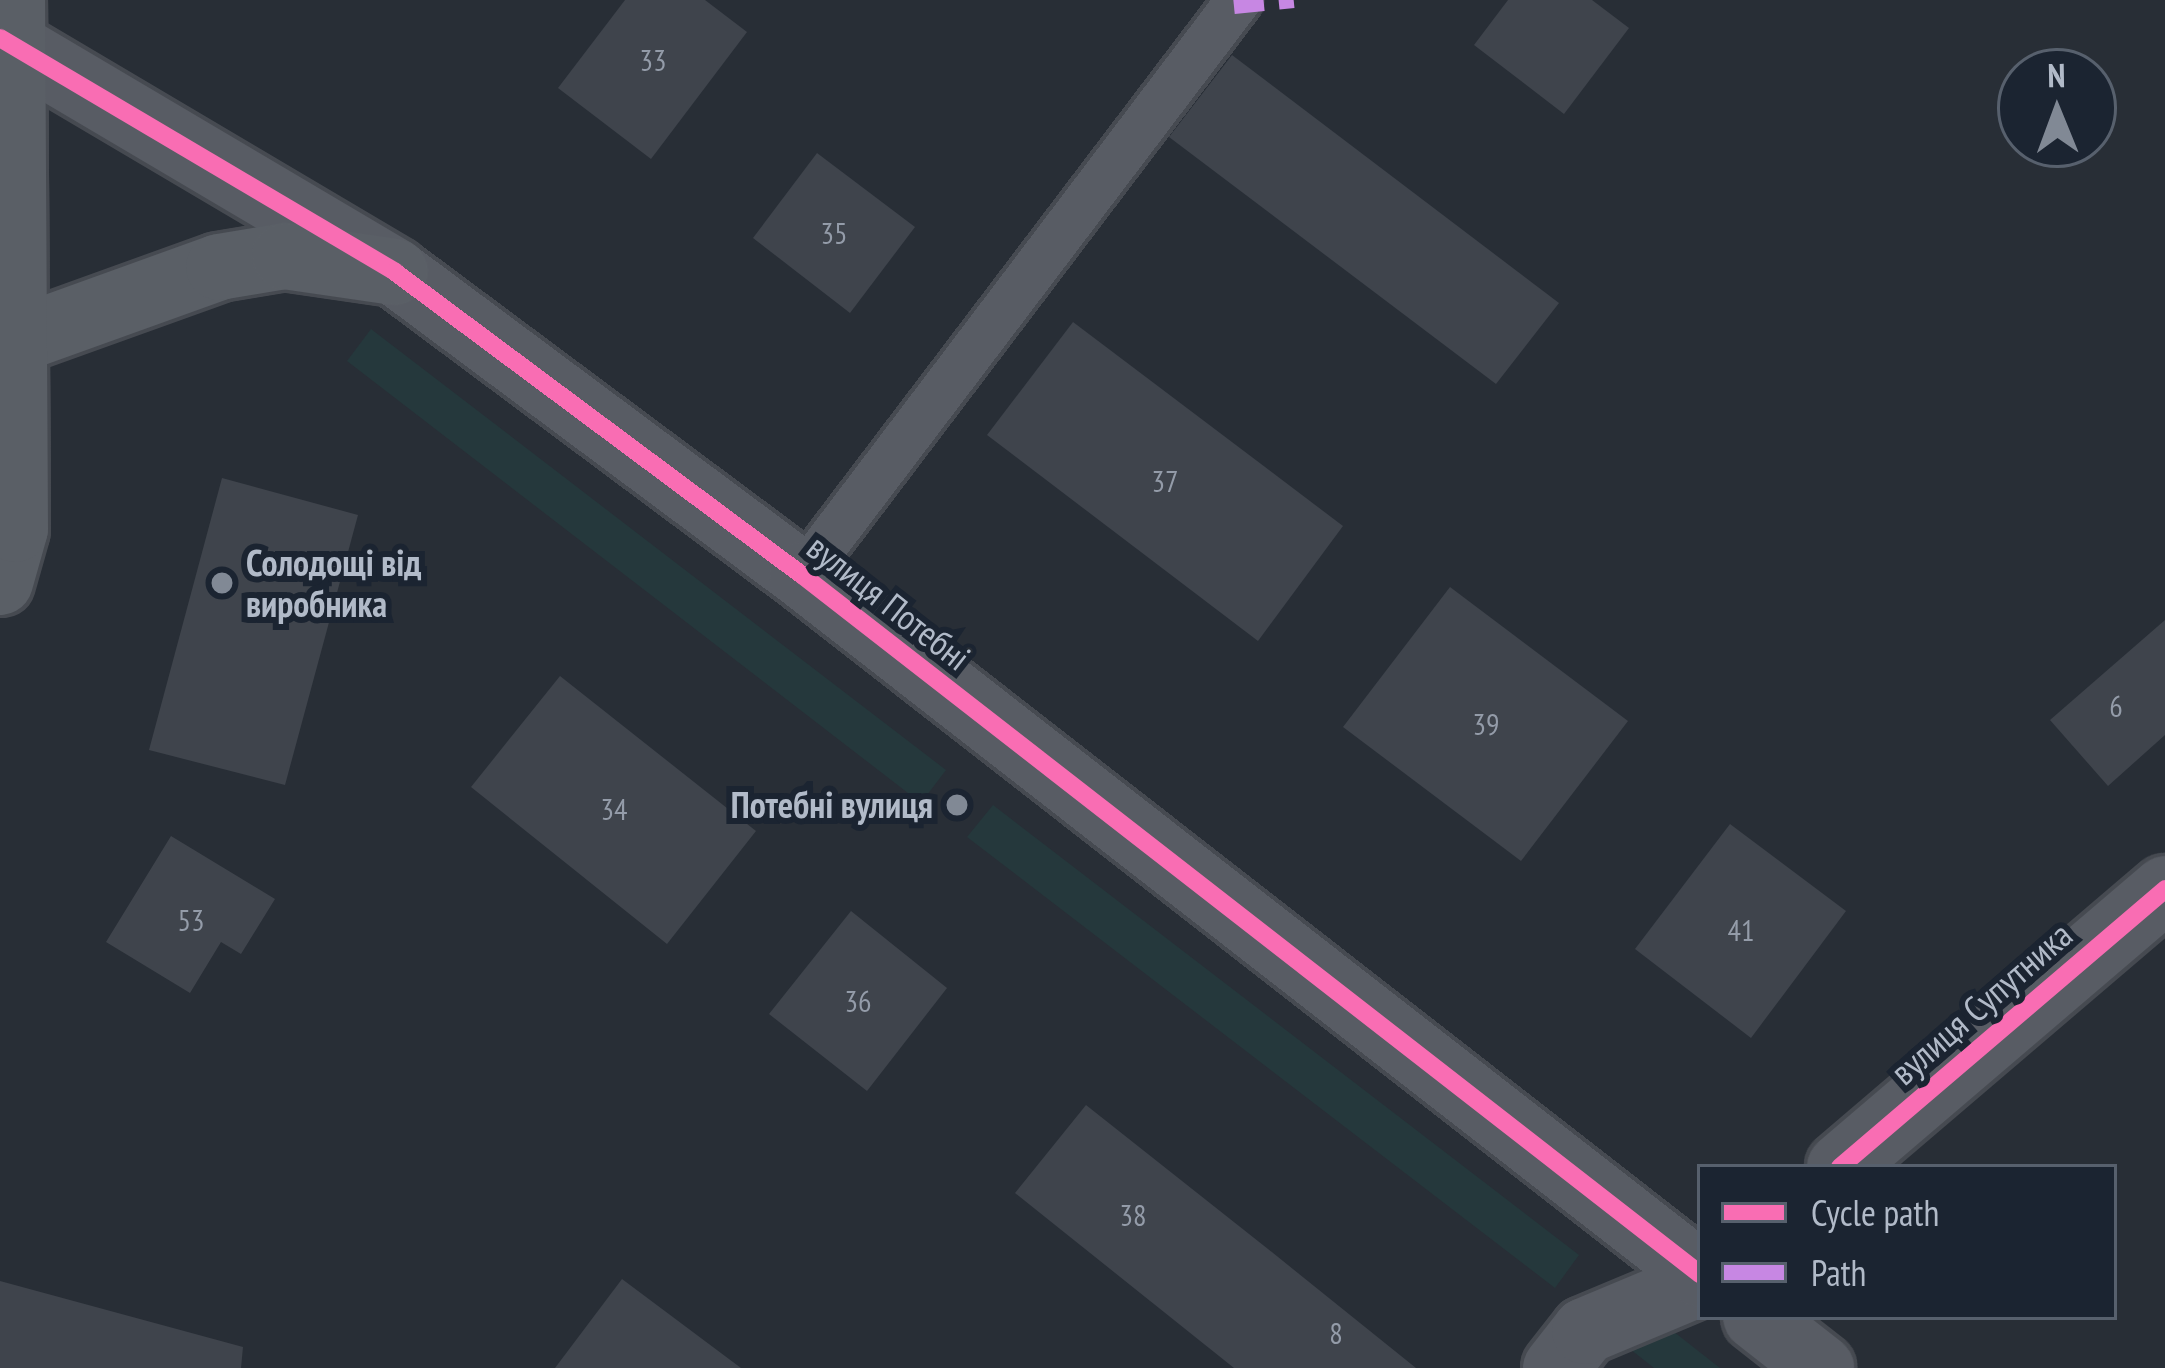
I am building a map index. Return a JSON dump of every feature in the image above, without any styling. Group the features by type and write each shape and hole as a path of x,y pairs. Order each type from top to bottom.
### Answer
{"main road":[{"path":"0,582 15,529 8,28"},
{"path":"14,341 219,266 285,256 395,272"}],"street":[{"name":"вулиця Потебні","path":"8,28 395,272 802,575 1697,1272"},
{"name":"вулиця Супутника","path":"1844,1164 2165,889"},
{"path":"1556,1368 1585,1331 1697,1284"},
{"path":"1760,1320 1821,1368"}],"lane":[{"path":"802,575 1235,2"}],"green space":[{"path":"371,329 946,770 921,803 347,361"},
{"path":"993,805 1579,1255 1555,1288 967,837"},
{"path":"1669,1328 1720,1368 1654,1368 1625,1345"}],"building":[{"path":"625,0 705,0 747,32 651,159 558,88"},
{"path":"1508,0 1592,0 1629,28 1564,114 1474,45"},
{"path":"1232,55 1559,303 1496,384 1169,137"},
{"path":"817,153 915,227 850,313 753,238"},
{"path":"1073,322 1343,526 1258,641 987,435"},
{"path":"222,478 358,515 285,785 149,750"},
{"path":"1450,587 1628,721 1521,861 1343,727"},
{"path":"2165,620 2165,735 2108,786 2050,720"},
{"path":"560,676 756,831 667,944 471,787"},
{"path":"1730,824 1846,911 1751,1038 1635,949"},
{"path":"171,836 275,899 241,954 221,942 190,993 106,942"},
{"path":"851,911 947,988 867,1091 769,1014"},
{"path":"1086,1105 1416,1368 1234,1368 1015,1193"},
{"path":"622,1279 741,1368 555,1368"},
{"path":"0,1281 243,1347 241,1368 0,1368"}],"marked path":[{"path":"1234,6 1294,0"}],"cycle path":[{"path":"0,38 395,272 802,575 1697,1272"},
{"path":"1844,1164 2165,889"}],"place":[{"name":"Солодощі від виробника","path":"222,583"},
{"name":"Потебні вулиця","path":"957,805"}]}
